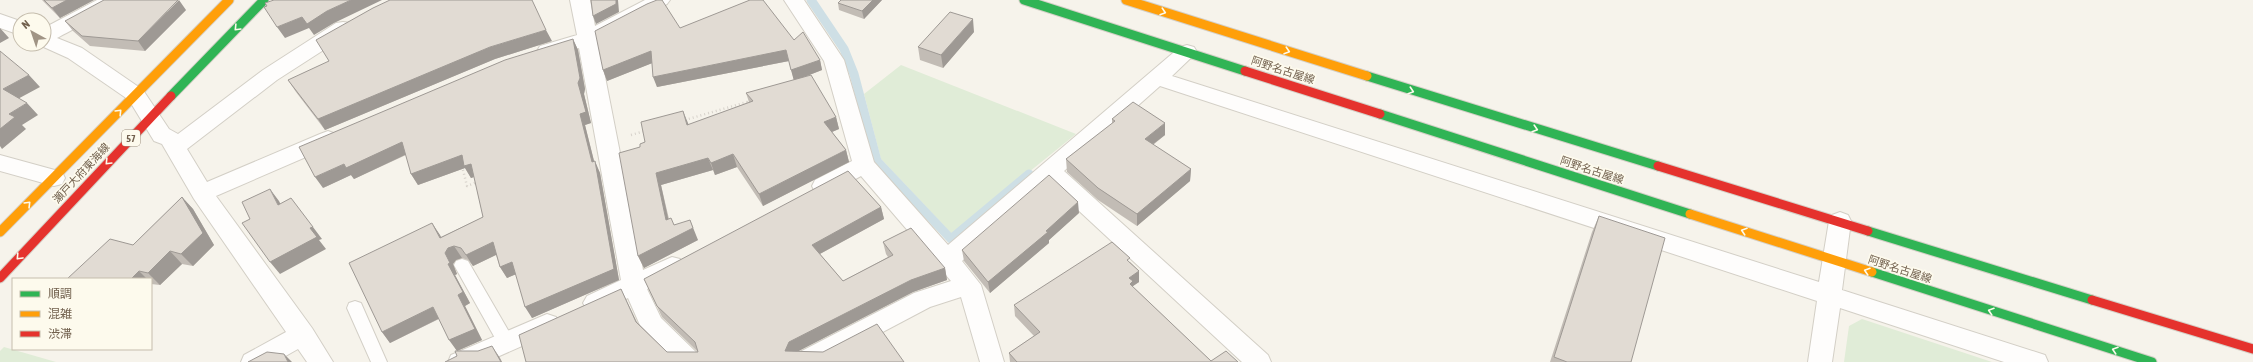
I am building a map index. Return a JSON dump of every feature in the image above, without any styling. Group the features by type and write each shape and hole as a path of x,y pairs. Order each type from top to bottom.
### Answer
{"main road":[{"name":"瀬戸大府東海線","path":"0,232 229,0"},
{"name":"瀬戸大府東海線","path":"0,278 151,116 264,0"},
{"name":"阿野名古屋線","path":"1024,0 2152,362"},
{"name":"阿野名古屋線","path":"1126,0 1431,98 1840,221 2253,349"}],"street":[{"path":"52,33 87,12 114,0"},
{"path":"580,0 634,286 652,325 690,362"},
{"path":"531,56 588,38 660,0"},
{"path":"794,0 834,60 864,164 969,285 992,362"},
{"path":"176,146 270,75 362,17"},
{"path":"0,20 12,25"},
{"path":"52,42 75,53 136,94 162,136 169,136 176,146 202,193 303,334 321,362"},
{"path":"947,260 1187,52"},
{"path":"1157,78 2036,362"},
{"path":"202,193 348,130"},
{"path":"0,163 54,178"},
{"path":"801,198 864,164"},
{"path":"1050,171 1259,362"},
{"path":"1820,362 1833,260 1840,221"},
{"path":"460,362 634,286 690,256"},
{"path":"802,362 922,300 969,285"},
{"path":"252,362 303,334"}],"lane":[{"path":"462,265 506,342"},
{"path":"355,308 379,362"}],"green space":[{"path":"901,65 1076,134 952,234 881,159 864,94"},
{"path":"1862,319 1992,362 1844,362 1849,326"},
{"path":"4,347 56,362 0,362 0,351"}],"building":[{"path":"44,0 67,0 52,8"},
{"path":"104,0 178,0 138,41 82,36 65,21"},
{"path":"274,0 351,0 327,11 307,24 302,17 277,27 264,7 267,6 265,3"},
{"path":"390,0 532,0 546,30 490,47 318,119 288,80 329,61 316,40"},
{"path":"591,0 616,0 616,4 593,16"},
{"path":"657,0 662,0 680,28 750,0 763,0 794,40 803,32 820,60 791,70 786,50 653,77 651,51 603,70 595,31"},
{"path":"841,0 873,0 862,11 838,3"},
{"path":"950,12 973,19 941,55 918,47"},
{"path":"573,39 580,78 578,83 586,112 580,114 592,162 595,161 614,269 525,307 512,262 500,267 493,242 466,255 461,248 454,246 448,248 445,253 450,263 448,264 463,292 458,295 475,329 449,340 433,307 382,332 349,263 432,223 440,238 483,217 471,164 464,166 462,155 411,174 402,142 346,168 344,164 315,177 299,147 505,60"},
{"path":"0,51 29,75 3,89 27,103 9,114 15,117 0,129"},
{"path":"811,75 836,117 824,122 846,150 759,194 733,154 711,163 708,158 656,173 666,220 671,218 674,225 690,220 693,228 638,256 619,153 640,147 640,144 645,142 641,122 683,111 687,125 753,101 746,93"},
{"path":"1133,102 1165,123 1145,139 1191,169 1137,214 1098,188 1066,159 1115,121 1112,119"},
{"path":"848,171 881,207 812,245 843,281 893,255 883,242 911,228 945,268 911,280 789,342 785,351 823,352 877,324 904,362 526,362 519,335 621,289 636,322 667,352 698,352 695,342 657,306 644,279"},
{"path":"1049,175 1078,202 1046,231 1048,232 988,282 962,250"},
{"path":"270,189 278,205 291,198 313,227 310,228 317,237 270,262 242,223 250,219 242,202"},
{"path":"182,197 203,233 181,254 170,251 148,273 139,271 132,278 68,278 110,239 133,245"},
{"path":"1599,216 1665,238 1631,362 1567,362 1554,357"},
{"path":"1112,242 1130,258 1127,260 1139,271 1129,278 1133,281 1130,284 1211,361 1226,351 1238,362 1017,362 1009,353 1040,332 1014,305"},
{"path":"492,346 501,362 445,362 457,356 455,351 478,351"},
{"path":"267,352 284,354 288,362 248,362"}],"waterway":[{"path":"811,0 844,49 854,74 877,161 951,239 1029,174"}],"traffic: fast":[{"path":"171,96 264,0"},
{"path":"1024,0 1245,71"},
{"path":"1367,76 1658,166"},
{"path":"1380,114 1690,214"},
{"path":"1868,231 2092,300"},
{"path":"1872,272 2152,362"}],"traffic: slow":[{"path":"0,232 229,0"},
{"path":"1126,0 1367,76"},
{"path":"1690,214 1872,272"}],"traffic: jam":[{"path":"1245,71 1380,114"},
{"path":"0,278 171,96"},
{"path":"1658,166 1868,231"},
{"path":"2092,300 2253,349"}]}
